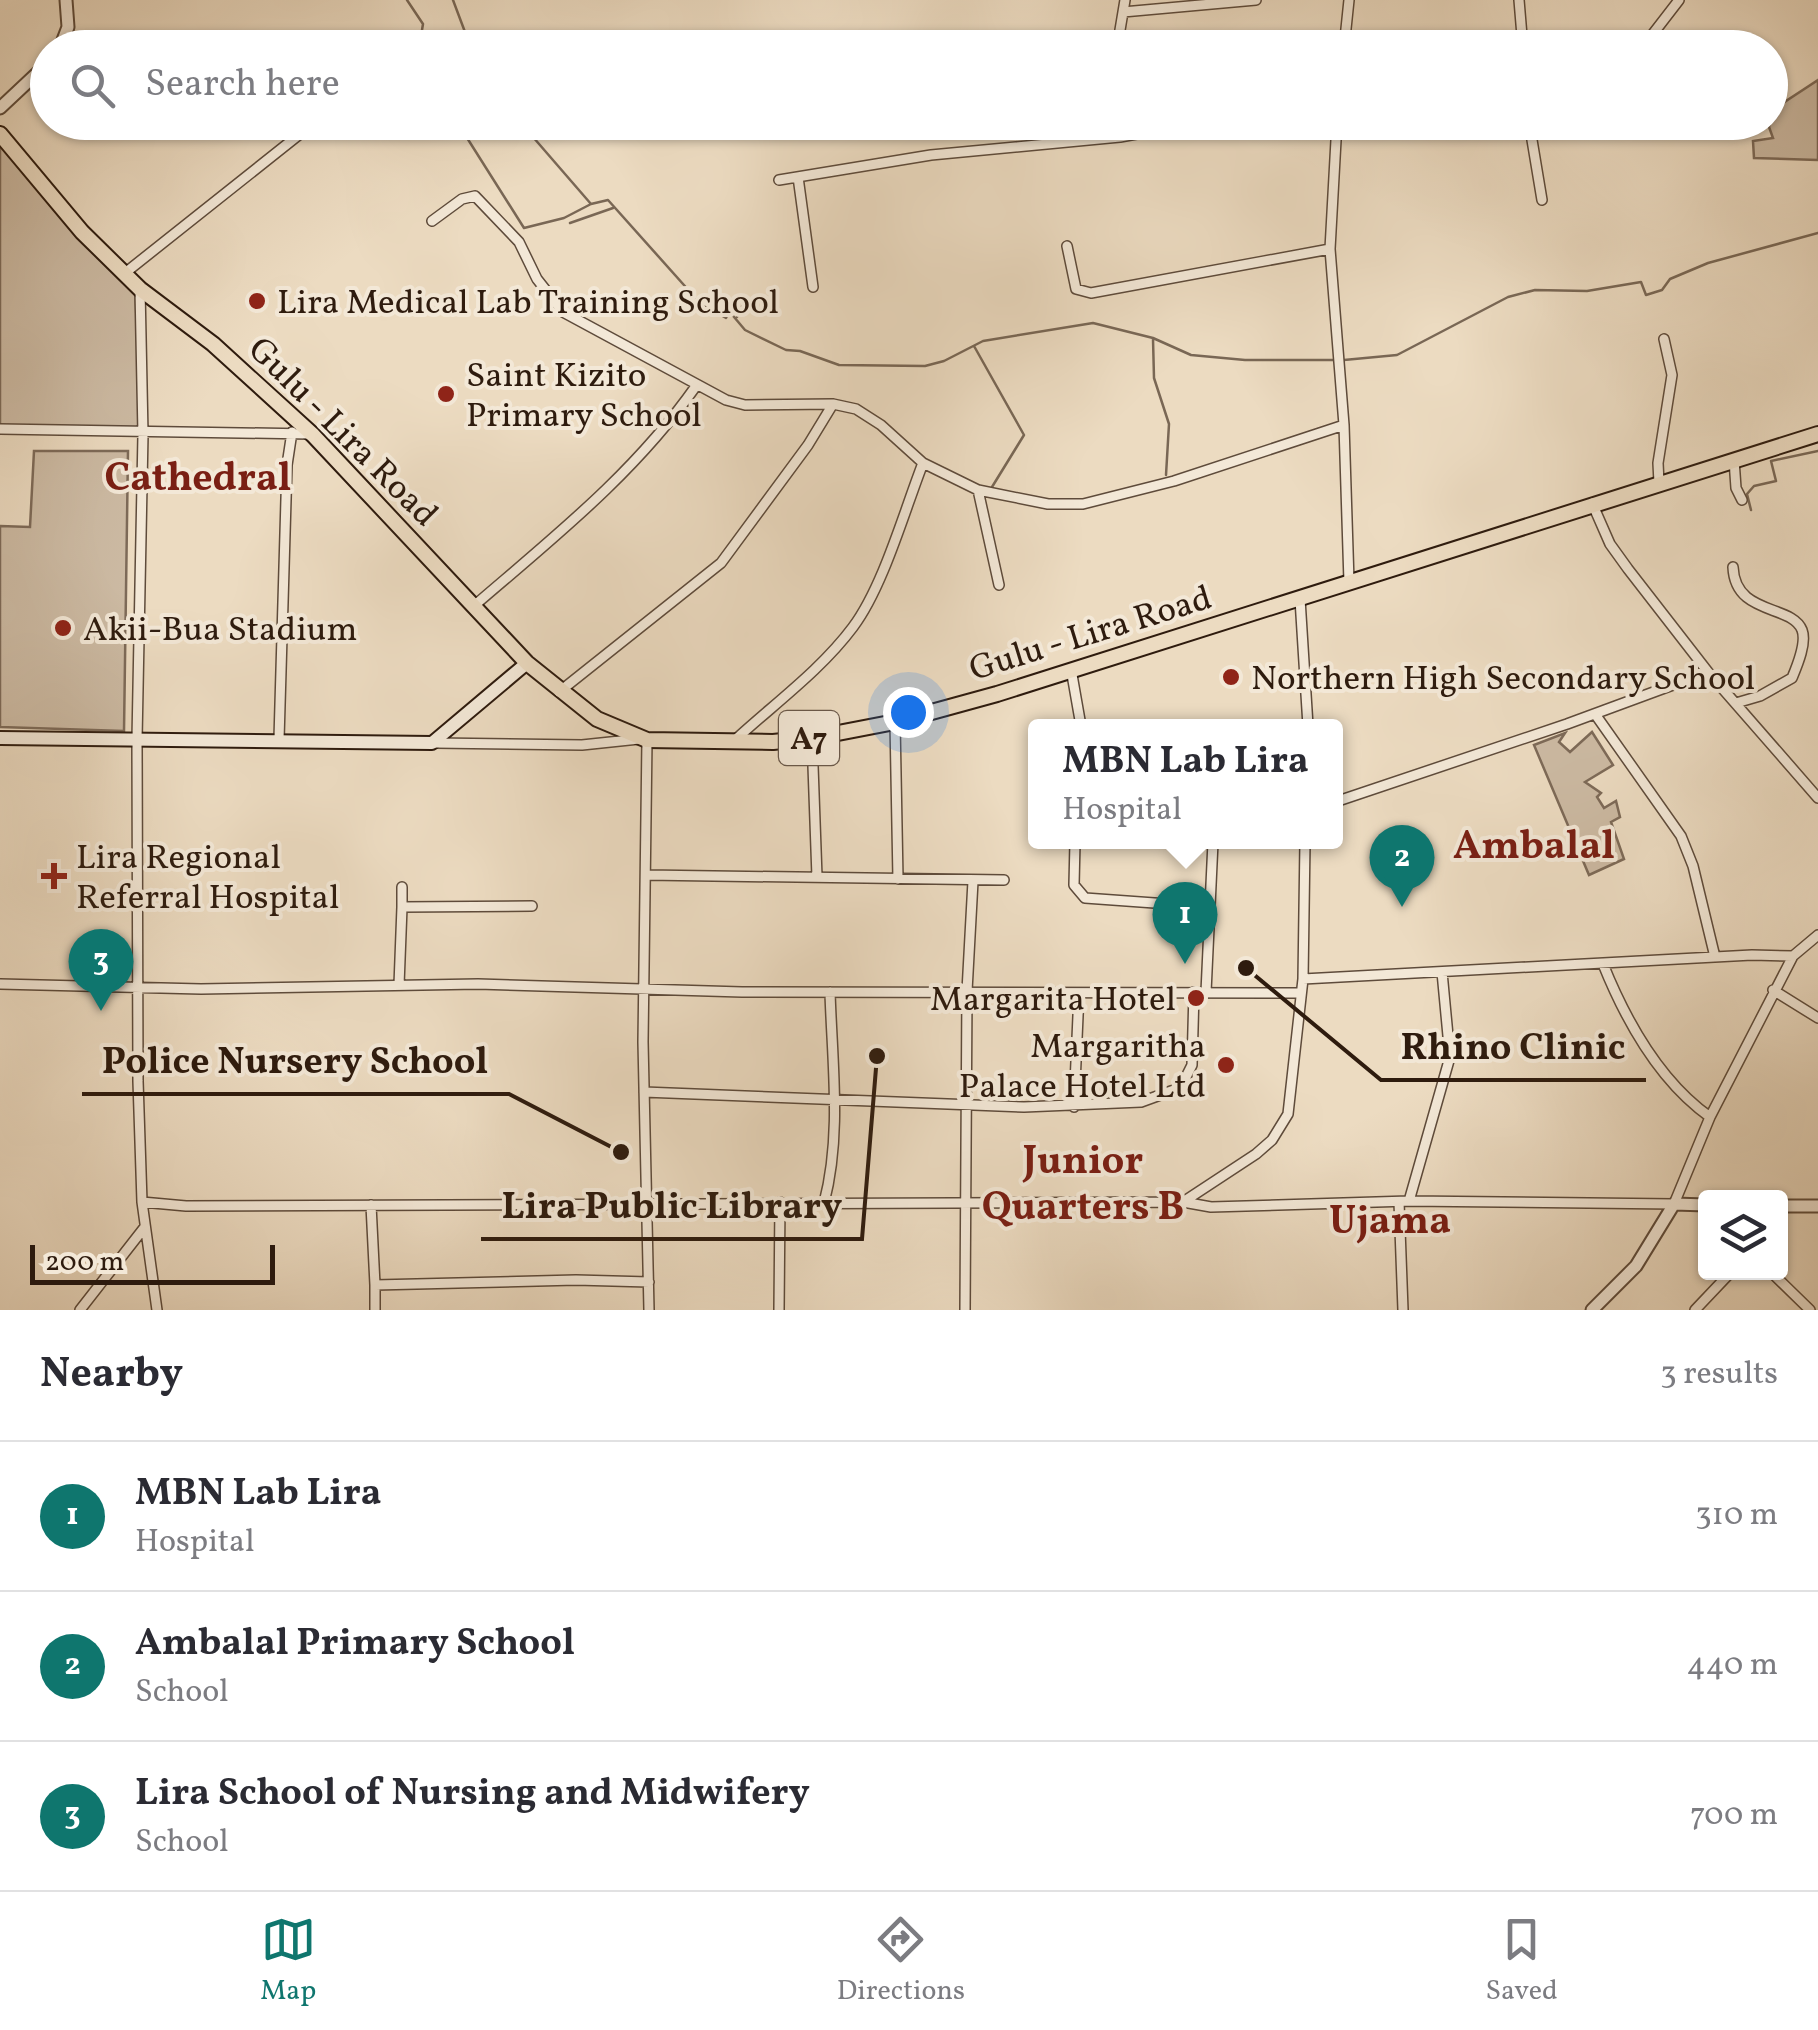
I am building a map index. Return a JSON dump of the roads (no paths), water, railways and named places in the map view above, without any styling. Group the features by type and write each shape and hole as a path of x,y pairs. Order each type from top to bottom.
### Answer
{"main road":[{"name":"Gulu - Lira Road","path":"0,134 82,232 140,289 248,374 313,435 527,663 597,719 644,739 734,742 812,738 896,722 997,694 1818,434"},
{"path":"0,738 432,743 527,663"}],"street":[{"path":"66,0 67,30"},
{"path":"1120,30 1125,0"},
{"path":"1123,12 1256,0"},
{"path":"1346,30 1349,0"},
{"path":"1518,0 1521,30"},
{"path":"1656,30 1679,0"},
{"path":"0,108 30,80"},
{"path":"125,274 292,140"},
{"path":"779,180 932,155 1089,140"},
{"path":"1336,140 1330,249 1344,425 1349,582"},
{"path":"1532,140 1542,200"},
{"path":"798,177 813,287"},
{"path":"432,221 462,199 475,196 519,242 537,279 564,312 726,400 745,405 833,404 868,415 923,463 978,490 1037,503 1084,504 1174,481 1344,425"},
{"path":"1067,246 1076,288 1090,294 1330,249"},
{"path":"140,289 143,434 136,739 138,1081 144,1228 157,1310"},
{"path":"1660,483 1658,463 1672,375 1664,339"},
{"path":"475,606 575,520 646,451 696,386"},
{"path":"559,692 721,563 808,445 833,404"},
{"path":"0,430 313,435"},
{"path":"280,740 286,483 292,432"},
{"path":"1734,460 1740,497"},
{"path":"734,742 854,626 875,588 923,463"},
{"path":"978,490 999,585"},
{"path":"1592,503 1610,544 1708,672 1818,798"},
{"path":"1733,567 1738,586 1749,599 1798,624 1803,631 1792,678 1760,696 1736,703"},
{"path":"1300,599 1308,719"},
{"path":"1071,669 1080,719"},
{"path":"1343,799 1708,672"},
{"path":"1595,714 1681,836 1693,866 1714,957"},
{"path":"896,722 898,879"},
{"path":"812,738 817,877"},
{"path":"432,743 582,745 644,739 644,1092 650,1310"},
{"path":"1075,849 1074,884 1085,898 1210,907"},
{"path":"1206,992 1213,849"},
{"path":"1183,1202 1256,1154 1282,1128 1292,1092 1302,979 1305,849"},
{"path":"646,875 1004,880"},
{"path":"965,1310 967,991 973,882"},
{"path":"399,986 402,887"},
{"path":"402,907 532,906"},
{"path":"1592,1310 1636,1266 1674,1204 1710,1118 1773,990 1793,956 1818,935"},
{"path":"1302,979 1793,956"},
{"path":"1603,964 1623,1011 1675,1088 1682,1098 1710,1118"},
{"path":"1403,1310 1404,1202 1450,1057 1442,972"},
{"path":"0,984 1299,992"},
{"path":"1773,990 1818,1018"},
{"path":"824,1202 831,1174 834,1102 830,992"},
{"path":"644,1092 966,1106 1074,1108 1141,1102 1174,1090 1192,1065 1194,992"},
{"path":"1074,1108 1078,993"},
{"path":"1208,1185 1211,1207"},
{"path":"142,1202 186,1206 646,1202 1183,1202 1211,1207 1404,1202 1698,1205"},
{"path":"779,1310 780,1202"},
{"path":"371,1205 375,1310"},
{"path":"1788,1206 1818,1206"},
{"path":"80,1310 144,1228"},
{"path":"1695,1310 1723,1280"},
{"path":"1779,1280 1810,1310"},
{"path":"375,1285 648,1282"}],"waterway":[{"path":"407,0 423,24 422,30"},
{"path":"453,0 464,30"},
{"path":"468,140 524,228 564,218 591,204"},
{"path":"536,140 591,204 608,200 700,303 726,318 729,311 745,330 786,350 839,365 925,366 983,341 1093,323 1153,338 1191,355 1245,360 1336,360"},
{"path":"570,223 613,208"},
{"path":"1344,360 1397,355 1508,297 1535,290 1587,291 1641,282 1646,295 1662,290 1670,279 1708,263 1818,233"},
{"path":"737,317 742,306"},
{"path":"1153,339 1154,378 1169,424 1166,475"},
{"path":"974,346 1024,435 992,487"},
{"path":"1751,510 1747,494 1754,486 1776,481 1771,461 1818,451"}],"place":[{"name":"Lira Medical Lab Training School","path":"257,301"},
{"name":"Saint Kizito Primary School","path":"446,394"},
{"name":"Akii-Bua Stadium","path":"63,628"},
{"name":"Northern High Secondary School","path":"1231,677"},
{"name":"Lira Regional Referral Hospital","path":"54,876"},
{"name":"Ambalal Primary School","path":"1402,907"},
{"name":"MBN Lab Lira","path":"1185,964"},
{"name":"Rhino Clinic","path":"1246,968"},
{"name":"Margarita Hotel","path":"1196,998"},
{"name":"Lira School of Nursing and Midwifery","path":"101,1011"},
{"name":"Lira Public Library","path":"877,1056"},
{"name":"Margaritha Palace Hotel Ltd","path":"1226,1065"},
{"name":"Police Nursery School","path":"621,1152"}],"district":[{"name":"Cathedral","path":"198,476"},
{"name":"Ambalal","path":"1534,844"},
{"name":"Junior Quarters B","path":"1083,1182"},
{"name":"Ujama","path":"1390,1219"}]}
